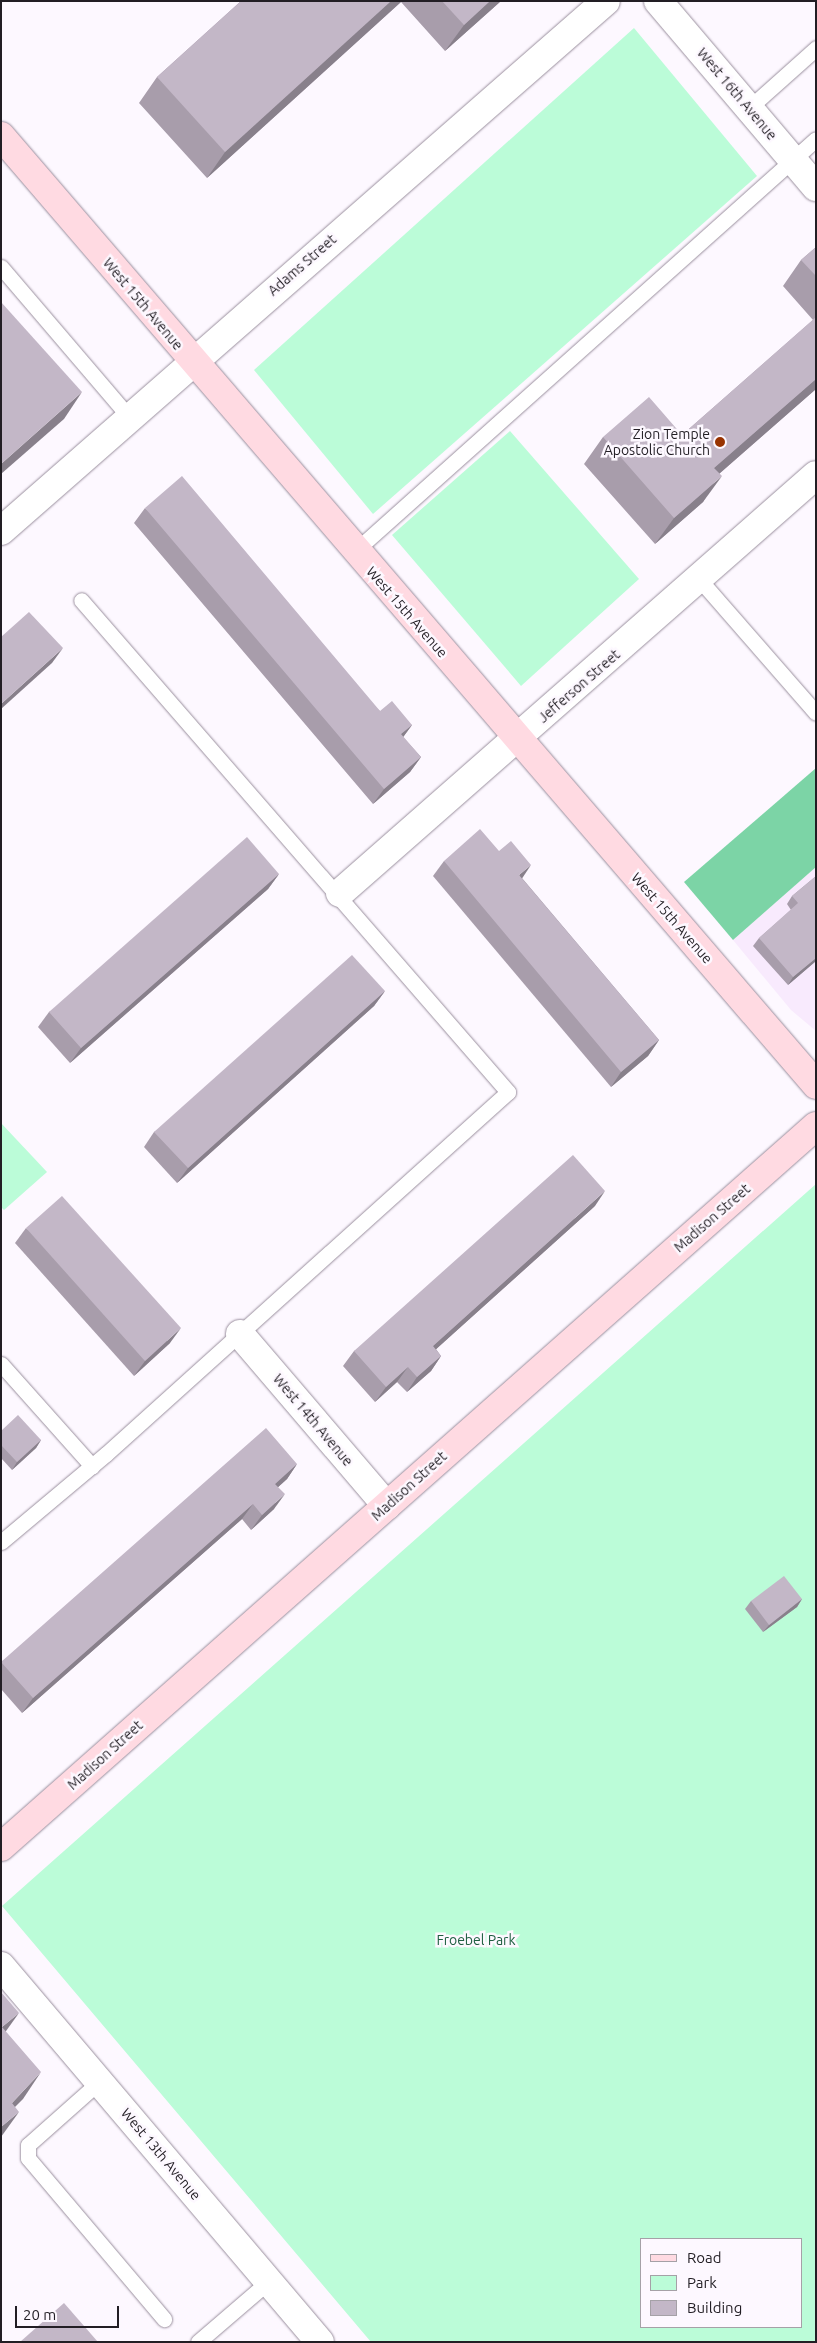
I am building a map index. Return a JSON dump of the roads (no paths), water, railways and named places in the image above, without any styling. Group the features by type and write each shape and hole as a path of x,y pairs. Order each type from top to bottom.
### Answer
{"main road":[{"name":"West 15th Avenue","path":"1,136 191,361 816,1085"},
{"name":"Madison Street","path":"1,1847 816,1126"}],"street":[{"name":"Adams Street","path":"1,531 191,361 606,1"},
{"name":"West 16th Avenue","path":"658,1 816,187"},
{"name":"Jefferson Street","path":"340,893 700,580 816,475"},
{"name":"West 14th Avenue","path":"240,1334 387,1506"},
{"name":"West 13th Avenue","path":"1,1966 320,2342"}],"lane":[{"path":"749,108 816,48"},
{"path":"355,551 816,139"},
{"path":"1,267 129,417"},
{"path":"700,580 816,713"},
{"path":"1,1542 92,1466 508,1092 340,893 81,600"},
{"path":"1,1364 92,1466"},
{"path":"100,2081 28,2145 28,2158 164,2319"},
{"path":"198,2342 269,2281"}],"place":[{"name":"Zion Temple Apostolic Church","path":"720,442"}],"park label":[{"name":"Froebel Park","path":"476,1940"}]}
